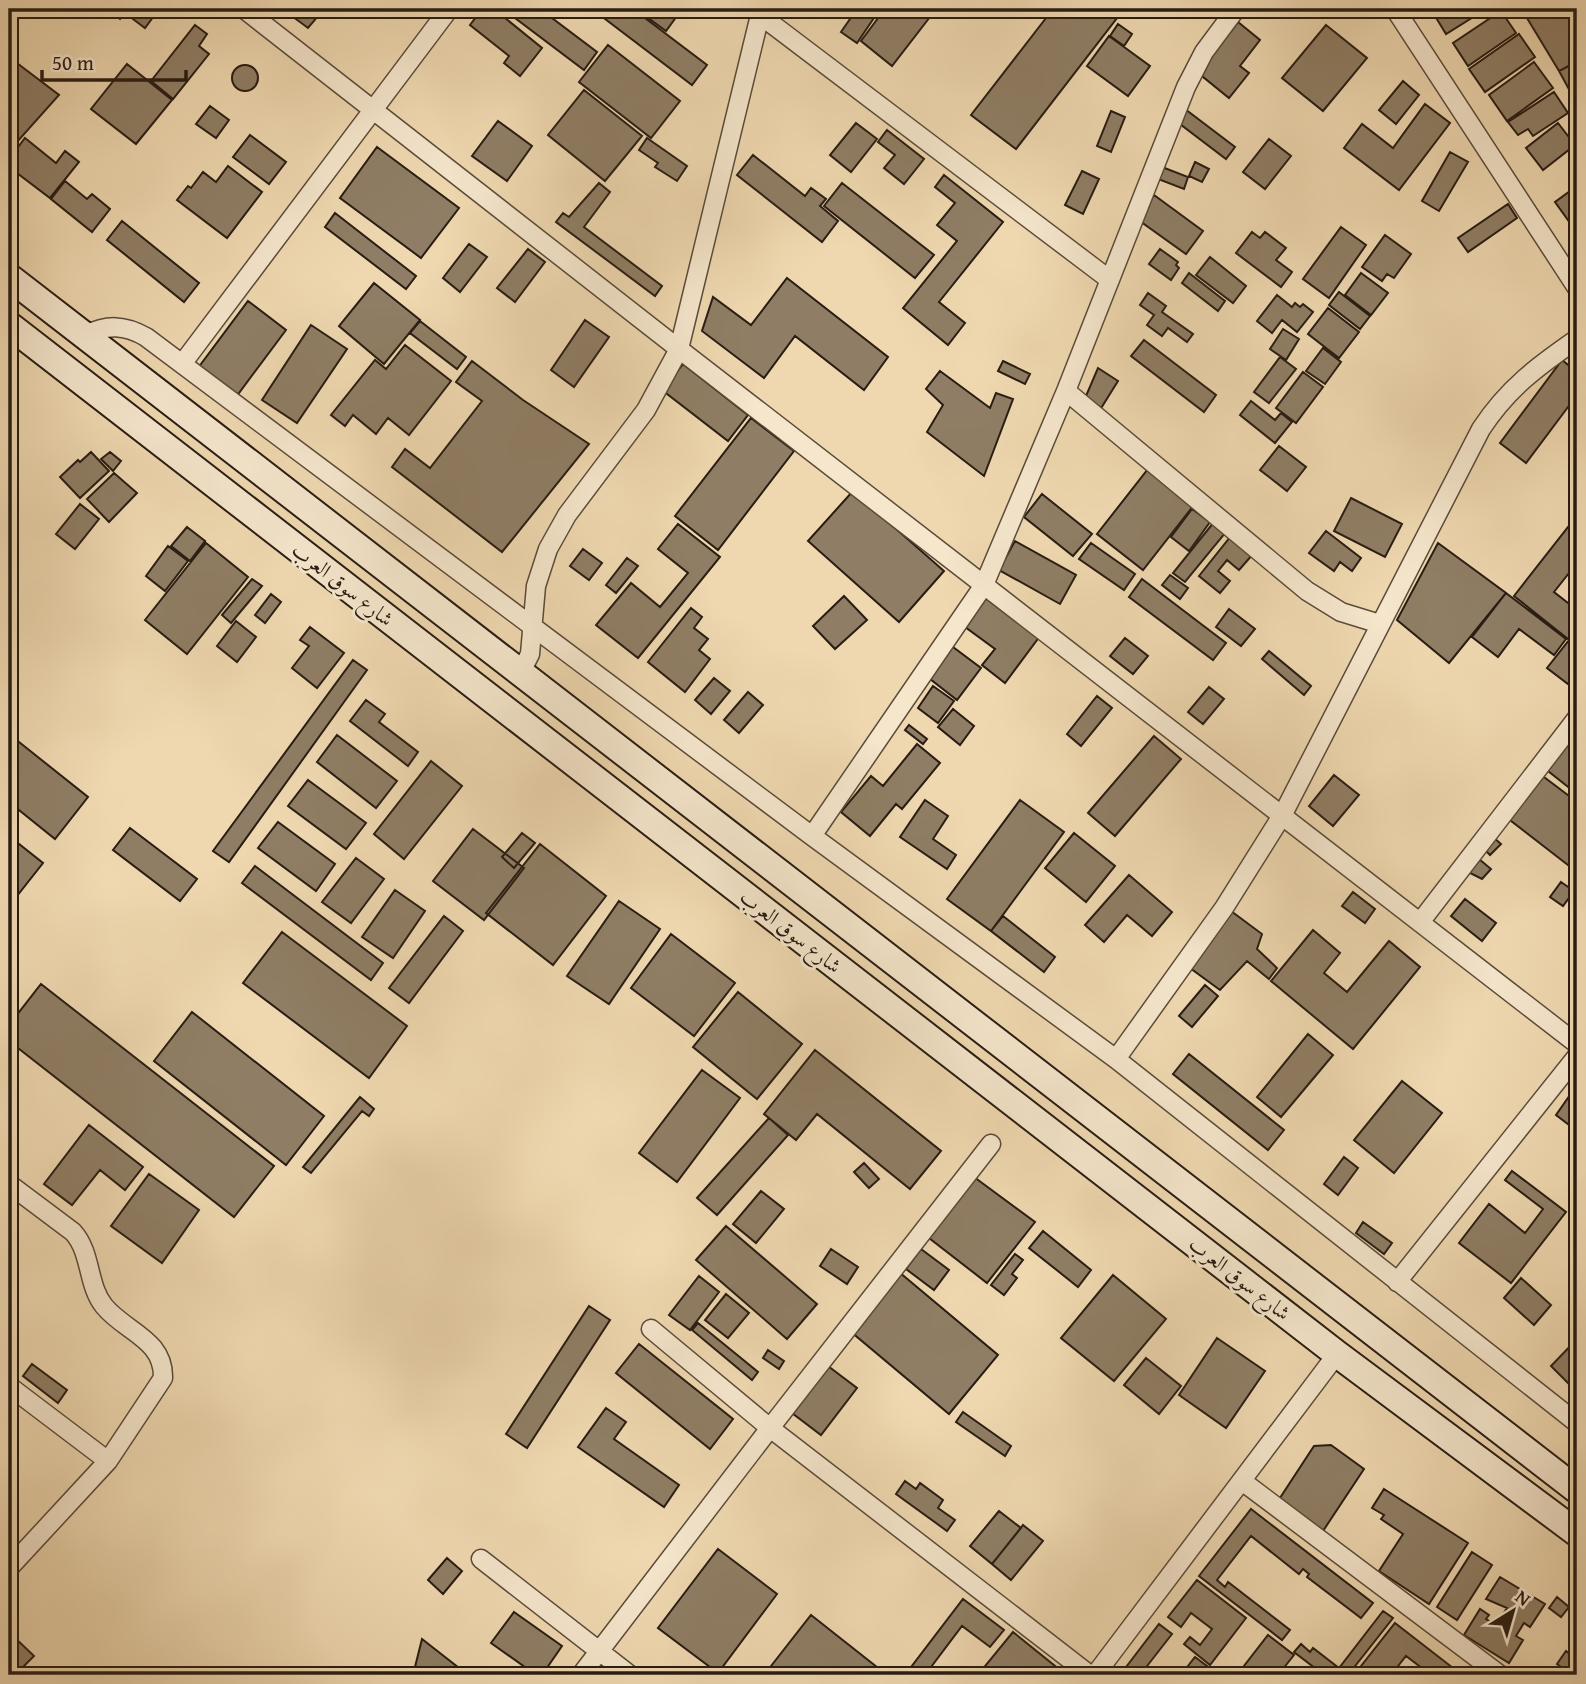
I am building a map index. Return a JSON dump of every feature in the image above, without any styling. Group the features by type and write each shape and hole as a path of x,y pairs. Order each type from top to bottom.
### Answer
{"main road":[{"path":"9,277 1577,1490"},
{"name":"شارع سوق العرب","path":"9,325 1338,1354 1577,1533"}],"street":[{"path":"244,9 679,349 1421,920 1577,1044"},
{"path":"182,364 449,9"},
{"path":"812,836 984,584 1066,391 1186,86 1204,52 1236,9"},
{"path":"1395,9 1577,288"},
{"path":"521,672 530,654 536,586 556,531 646,410 679,349 756,12 1110,280"},
{"path":"86,335 105,327 127,328 146,337 812,836 1116,1059 1577,1423"},
{"path":"1116,1059 1224,908 1283,814 1464,460 1491,414 1531,370 1577,339"},
{"path":"1066,391 1307,591 1341,612 1380,624"},
{"path":"1421,920 1577,718"},
{"path":"1397,1282 1577,1056"},
{"path":"581,1675 991,1144"},
{"path":"9,1184 81,1241 96,1290 104,1306 151,1345 163,1365 163,1378 108,1461 9,1568"},
{"path":"651,1329 770,1428 1092,1675 1338,1354"},
{"path":"9,1386 108,1461"},
{"path":"1242,1481 1500,1675"},
{"path":"481,1559 630,1675"}],"building":[{"path":"106,9 159,9 145,28 125,13 120,19"},
{"path":"324,9 308,28 285,11"},
{"path":"482,9 494,9 542,48 520,76 504,63 509,56 470,25"},
{"path":"503,9 540,9 597,52 584,70"},
{"path":"592,9 633,9 707,65 692,85"},
{"path":"636,9 682,9 666,31"},
{"path":"857,9 880,9 857,43 841,32"},
{"path":"883,9 927,9 933,13 892,66 861,41"},
{"path":"1053,9 1124,9 1016,149 971,115"},
{"path":"1486,9 1446,34 1432,11"},
{"path":"1541,9 1577,9 1577,61 1559,71 1527,18"},
{"path":"1501,11 1516,33 1468,66 1453,43"},
{"path":"1238,22 1260,40 1240,66 1249,73 1229,98 1197,72"},
{"path":"1118,24 1132,34 1124,46 1110,36"},
{"path":"195,25 207,34 199,46 209,54 173,99 151,81"},
{"path":"1326,25 1367,58 1323,111 1282,78"},
{"path":"1519,34 1535,57 1485,92 1469,69"},
{"path":"1109,36 1150,66 1128,96 1087,66"},
{"path":"608,45 680,101 651,138 579,82"},
{"path":"9,57 59,95 9,151"},
{"path":"1534,62 1553,88 1507,121 1489,95"},
{"path":"1577,62 1577,104 1559,71"},
{"path":"127,64 172,100 136,144 91,109"},
{"path":"245,65 254,69 258,78 254,87 245,91 236,87 232,78 236,69"},
{"path":"1403,81 1419,95 1396,124 1379,110"},
{"path":"584,90 642,136 605,181 548,135"},
{"path":"1554,92 1568,113 1533,136 1528,129 1518,135 1508,122"},
{"path":"1425,104 1450,123 1399,190 1344,148 1362,124 1393,148"},
{"path":"210,106 229,120 216,138 196,124"},
{"path":"1185,109 1235,147 1226,159 1176,121"},
{"path":"1111,111 1125,117 1111,152 1097,146"},
{"path":"498,121 532,146 507,181 472,156"},
{"path":"856,123 877,139 851,172 830,155"},
{"path":"1558,123 1575,145 1543,170 1526,148"},
{"path":"887,130 924,159 904,184 884,168 895,155 878,142"},
{"path":"250,135 286,162 269,184 233,157"},
{"path":"25,138 56,163 65,151 79,162 50,198 9,167 9,159"},
{"path":"647,138 687,166 677,181 655,167 658,163 639,150"},
{"path":"1269,139 1291,156 1265,189 1243,172"},
{"path":"377,147 459,208 421,258 340,198"},
{"path":"1450,152 1468,162 1439,211 1422,201"},
{"path":"753,155 805,196 811,188 826,199 820,206 838,221 822,242 737,175"},
{"path":"1195,162 1209,169 1202,182 1189,176"},
{"path":"228,166 262,192 227,238 177,200 203,172 216,182"},
{"path":"1162,167 1188,177 1184,189 1158,179"},
{"path":"1082,171 1099,179 1083,214 1065,205"},
{"path":"944,175 1003,222 939,302 965,323 948,345 903,308 957,241 937,225 955,203 935,187"},
{"path":"65,181 87,199 92,194 110,209 92,232 51,199"},
{"path":"599,183 610,192 584,227 662,286 655,296 556,222 563,213 569,217"},
{"path":"842,183 934,255 915,278 824,206"},
{"path":"1577,186 1577,224 1573,227 1555,202"},
{"path":"1154,195 1203,231 1186,254 1137,219"},
{"path":"1508,204 1517,218 1468,252 1458,238"},
{"path":"335,213 416,276 406,289 325,227"},
{"path":"122,221 199,283 184,302 107,240"},
{"path":"1341,227 1366,245 1329,298 1303,279"},
{"path":"1252,232 1260,238 1265,232 1286,248 1276,260 1292,272 1281,287 1236,253"},
{"path":"1385,235 1411,254 1394,278 1387,274 1382,281 1362,267"},
{"path":"469,244 487,257 460,292 443,278"},
{"path":"528,249 545,262 515,302 497,288"},
{"path":"1160,249 1178,262 1176,265 1179,268 1171,280 1149,264"},
{"path":"1210,257 1246,286 1233,303 1196,275"},
{"path":"1189,273 1225,301 1218,311 1182,283"},
{"path":"1361,273 1388,293 1371,315 1345,295"},
{"path":"787,278 888,357 864,390 795,336 764,378 702,331 713,297 751,325"},
{"path":"374,283 420,320 384,364 339,326"},
{"path":"1339,292 1370,316 1360,329 1329,305"},
{"path":"1148,293 1166,306 1162,312 1193,334 1187,342 1168,328 1162,336 1147,325 1154,315 1140,305"},
{"path":"1277,295 1292,307 1295,303 1300,307 1303,304 1313,312 1297,332 1282,320 1272,333 1257,321"},
{"path":"248,301 286,330 236,397 198,368"},
{"path":"1328,308 1359,332 1339,358 1308,334"},
{"path":"585,320 609,337 574,387 551,370"},
{"path":"420,321 466,357 457,369 410,333"},
{"path":"311,325 347,349 297,423 262,400"},
{"path":"1283,329 1299,339 1286,360 1270,349"},
{"path":"1144,340 1216,395 1204,412 1131,356"},
{"path":"405,345 451,381 409,435 388,418 376,434 353,415 345,426 331,415 375,360 386,369"},
{"path":"1323,348 1341,362 1325,384 1306,371"},
{"path":"1280,357 1296,369 1269,403 1254,392"},
{"path":"1562,360 1577,372 1577,395 1526,463 1500,443"},
{"path":"472,361 523,400 589,444 502,552 392,467 405,449 430,468 482,401 456,382"},
{"path":"1003,361 1030,374 1025,384 998,371"},
{"path":"683,364 748,415 728,441 662,390"},
{"path":"1098,368 1118,381 1098,413 1083,403"},
{"path":"940,371 990,408 996,393 1013,399 984,476 927,432 943,405 926,389"},
{"path":"1303,372 1323,387 1296,423 1276,408"},
{"path":"1251,401 1275,420 1281,413 1292,422 1275,443 1240,415"},
{"path":"751,418 794,451 718,550 675,516"},
{"path":"1279,446 1306,467 1287,491 1260,470"},
{"path":"91,452 109,471 80,498 60,477"},
{"path":"110,452 121,461 113,471 101,459"},
{"path":"1148,469 1194,505 1143,570 1097,534"},
{"path":"114,473 137,493 109,522 87,499"},
{"path":"853,491 944,571 899,622 808,541"},
{"path":"1042,494 1092,534 1073,556 1024,517"},
{"path":"1351,498 1402,524 1385,557 1334,531"},
{"path":"80,504 99,519 75,549 56,534"},
{"path":"1192,509 1210,522 1189,551 1171,537"},
{"path":"1214,522 1226,532 1185,582 1173,573"},
{"path":"1572,522 1577,526 1577,563 1554,592 1577,610 1577,627 1568,639 1514,596"},
{"path":"678,524 720,557 638,658 596,625 631,583 660,607 688,573 658,549"},
{"path":"187,527 205,541 190,561 171,546"},
{"path":"1326,531 1361,558 1352,571 1340,562 1334,571 1309,553"},
{"path":"1231,536 1253,554 1239,570 1227,560 1218,571 1230,581 1220,593 1199,576"},
{"path":"1015,541 1076,575 1060,604 999,570"},
{"path":"206,543 248,577 187,654 145,620"},
{"path":"1091,543 1135,574 1124,590 1079,559"},
{"path":"1438,543 1506,593 1449,663 1397,620"},
{"path":"168,546 188,561 165,591 146,576"},
{"path":"583,549 602,563 589,580 570,566"},
{"path":"627,558 638,566 616,593 606,585"},
{"path":"1170,575 1188,588 1180,599 1162,585"},
{"path":"252,579 262,586 231,623 222,615"},
{"path":"1142,579 1226,643 1213,660 1129,597"},
{"path":"1506,593 1566,639 1554,655 1519,629 1498,657 1472,637"},
{"path":"271,594 281,602 265,623 255,615"},
{"path":"984,594 1040,636 1005,683 982,665 995,649 961,624"},
{"path":"844,596 867,620 835,649 813,626"},
{"path":"691,608 702,617 694,628 708,639 699,650 710,659 685,692 648,662"},
{"path":"1229,609 1255,629 1241,646 1216,627"},
{"path":"236,621 256,637 237,662 217,646"},
{"path":"310,627 344,653 317,688 292,668 309,646 300,640"},
{"path":"1577,630 1577,672 1568,684 1547,668"},
{"path":"1125,638 1148,656 1133,674 1110,656"},
{"path":"949,644 981,668 957,700 925,675"},
{"path":"1269,651 1311,686 1304,695 1262,659"},
{"path":"353,660 367,670 229,862 213,851"},
{"path":"714,678 730,691 711,714 695,700"},
{"path":"933,686 954,701 938,723 918,708"},
{"path":"1209,687 1224,699 1203,724 1188,712"},
{"path":"748,692 763,705 739,733 724,720"},
{"path":"1097,696 1112,708 1081,746 1067,734"},
{"path":"366,700 385,714 379,722 418,752 408,766 350,721"},
{"path":"953,709 974,726 960,745 938,727"},
{"path":"909,725 927,739 923,744 905,730"},
{"path":"9,734 88,797 55,839 9,802"},
{"path":"1570,734 1577,740 1577,794 1543,767"},
{"path":"337,735 397,781 376,808 317,762"},
{"path":"1154,736 1181,759 1115,836 1088,813"},
{"path":"917,744 940,763 902,809 896,804 870,836 841,812 871,776 883,786"},
{"path":"431,761 462,786 404,859 374,834"},
{"path":"1540,774 1577,802 1577,872 1506,817"},
{"path":"1334,775 1359,795 1333,826 1309,806"},
{"path":"308,780 366,823 346,849 288,806"},
{"path":"925,800 948,816 933,839 956,855 947,869 900,837"},
{"path":"1020,800 1064,832 991,931 947,899"},
{"path":"278,822 335,864 316,891 258,848"},
{"path":"130,828 197,879 180,901 113,850"},
{"path":"473,829 524,868 484,920 433,881"},
{"path":"522,833 535,843 514,868 502,857"},
{"path":"1074,833 1115,866 1086,902 1045,868"},
{"path":"9,836 43,863 9,906"},
{"path":"1493,837 1501,844 1490,855 1483,848"},
{"path":"540,844 606,896 553,965 486,913"},
{"path":"356,858 384,879 351,923 322,902"},
{"path":"1479,859 1491,869 1482,879 1468,872"},
{"path":"255,866 383,963 371,980 242,883"},
{"path":"1129,875 1172,912 1152,936 1127,915 1104,942 1085,925"},
{"path":"1561,882 1574,891 1563,906 1550,897"},
{"path":"395,890 425,911 393,958 362,937"},
{"path":"1353,892 1375,909 1365,923 1342,906"},
{"path":"1465,899 1496,923 1482,941 1451,916"},
{"path":"619,901 660,929 609,1004 567,976"},
{"path":"1231,911 1262,934 1257,949 1277,968 1269,979 1247,961 1220,990 1190,968"},
{"path":"444,916 463,931 409,1003 389,988"},
{"path":"1003,916 1055,957 1044,972 991,931"},
{"path":"1313,930 1340,953 1324,973 1347,992 1389,941 1420,967 1353,1049 1271,981"},
{"path":"282,932 407,1026 369,1078 243,983"},
{"path":"671,934 735,983 694,1036 631,988"},
{"path":"41,984 274,1166 234,1217 9,1041 9,1025"},
{"path":"1205,985 1218,996 1192,1027 1179,1016"},
{"path":"738,992 802,1044 757,1099 693,1047"},
{"path":"192,1012 324,1116 286,1165 154,1061"},
{"path":"1308,1034 1333,1055 1281,1117 1257,1097"},
{"path":"815,1050 941,1151 910,1189 817,1114 796,1140 764,1114"},
{"path":"1189,1054 1284,1130 1268,1150 1173,1074"},
{"path":"9,1059 18,1066 9,1079"},
{"path":"702,1070 740,1098 677,1182 639,1153"},
{"path":"1402,1081 1442,1113 1394,1173 1354,1140"},
{"path":"1577,1085 1577,1131 1556,1115"},
{"path":"360,1097 374,1109 369,1116 362,1111 311,1173 303,1167"},
{"path":"769,1118 788,1135 717,1215 697,1198"},
{"path":"89,1125 143,1167 125,1190 100,1170 72,1205 44,1184"},
{"path":"1344,1157 1358,1168 1338,1195 1324,1184"},
{"path":"864,1163 879,1179 869,1188 854,1172"},
{"path":"1512,1171 1566,1212 1511,1283 1459,1243 1489,1204 1525,1233 1543,1209 1505,1180"},
{"path":"149,1174 199,1210 162,1263 111,1226"},
{"path":"974,1177 1035,1222 987,1283 929,1238"},
{"path":"761,1191 784,1209 756,1243 733,1224"},
{"path":"1363,1222 1392,1243 1384,1254 1356,1233"},
{"path":"726,1226 817,1304 787,1339 696,1260"},
{"path":"1043,1231 1091,1270 1078,1287 1029,1248"},
{"path":"831,1249 858,1267 847,1284 820,1266"},
{"path":"921,1249 949,1270 934,1290 906,1269"},
{"path":"1015,1254 1023,1260 1012,1274 1017,1278 1004,1295 991,1285"},
{"path":"899,1272 998,1355 949,1414 850,1331"},
{"path":"1113,1275 1166,1319 1114,1381 1061,1338"},
{"path":"699,1276 719,1292 690,1330 669,1315"},
{"path":"1521,1278 1551,1305 1534,1325 1504,1298"},
{"path":"726,1294 749,1313 728,1338 705,1320"},
{"path":"589,1306 610,1320 527,1448 506,1434"},
{"path":"698,1323 758,1372 752,1380 692,1330"},
{"path":"1217,1338 1265,1371 1226,1428 1179,1395"},
{"path":"1577,1339 1577,1384 1573,1388 1551,1366"},
{"path":"639,1344 733,1419 710,1449 616,1373"},
{"path":"768,1350 784,1361 779,1369 763,1358"},
{"path":"1146,1358 1181,1386 1159,1414 1124,1385"},
{"path":"824,1363 857,1388 821,1435 788,1410"},
{"path":"32,1364 67,1390 58,1403 23,1376"},
{"path":"606,1408 626,1422 614,1439 679,1485 664,1507 578,1447"},
{"path":"963,1412 1011,1446 1005,1456 956,1422"},
{"path":"1331,1445 1364,1469 1323,1531 1278,1501 1314,1446"},
{"path":"905,1481 916,1489 920,1483 943,1500 938,1508 955,1520 947,1531 896,1494"},
{"path":"1384,1489 1468,1543 1429,1604 1379,1571 1403,1534 1381,1519 1384,1515 1372,1508"},
{"path":"1251,1509 1373,1603 1361,1618 1307,1577 1309,1574 1303,1569 1299,1574 1251,1536 1217,1580 1225,1587 1228,1582 1290,1630 1282,1640 1199,1576"},
{"path":"999,1511 1021,1528 992,1564 970,1546"},
{"path":"1023,1525 1043,1541 1011,1580 992,1564"},
{"path":"718,1549 777,1594 718,1673 658,1628"},
{"path":"1472,1552 1492,1565 1457,1620 1437,1607"},
{"path":"447,1558 462,1571 443,1594 428,1580"},
{"path":"1500,1577 1545,1604 1530,1627 1524,1623 1516,1636 1523,1640 1509,1663 1464,1635 1480,1609 1489,1615 1486,1619 1496,1625 1507,1608 1486,1599"},
{"path":"1197,1580 1246,1618 1210,1665 1184,1644 1190,1637 1200,1645 1212,1629 1191,1613 1181,1627 1168,1617"},
{"path":"1557,1597 1569,1607 1561,1617 1549,1608"},
{"path":"963,1599 1004,1630 990,1647 962,1626 925,1675 905,1675"},
{"path":"1383,1611 1393,1618 1348,1675 1324,1675 1294,1652 1301,1644 1310,1652 1313,1648 1339,1668"},
{"path":"514,1612 562,1646 542,1675 536,1675 491,1643"},
{"path":"811,1615 887,1675 764,1675"},
{"path":"1395,1623 1462,1675 1431,1675 1406,1656 1391,1675 1354,1675"},
{"path":"1159,1624 1172,1634 1140,1675 1120,1675"},
{"path":"1013,1632 1060,1670 1056,1675 986,1675 981,1671"},
{"path":"12,1635 34,1656 15,1675 9,1675 9,1639"},
{"path":"1268,1635 1294,1655 1278,1675 1237,1675"},
{"path":"422,1639 468,1675 413,1675"},
{"path":"1566,1651 1577,1659 1576,1675 1557,1664"},
{"path":"1195,1657 1207,1666 1200,1675 1181,1675"}]}
